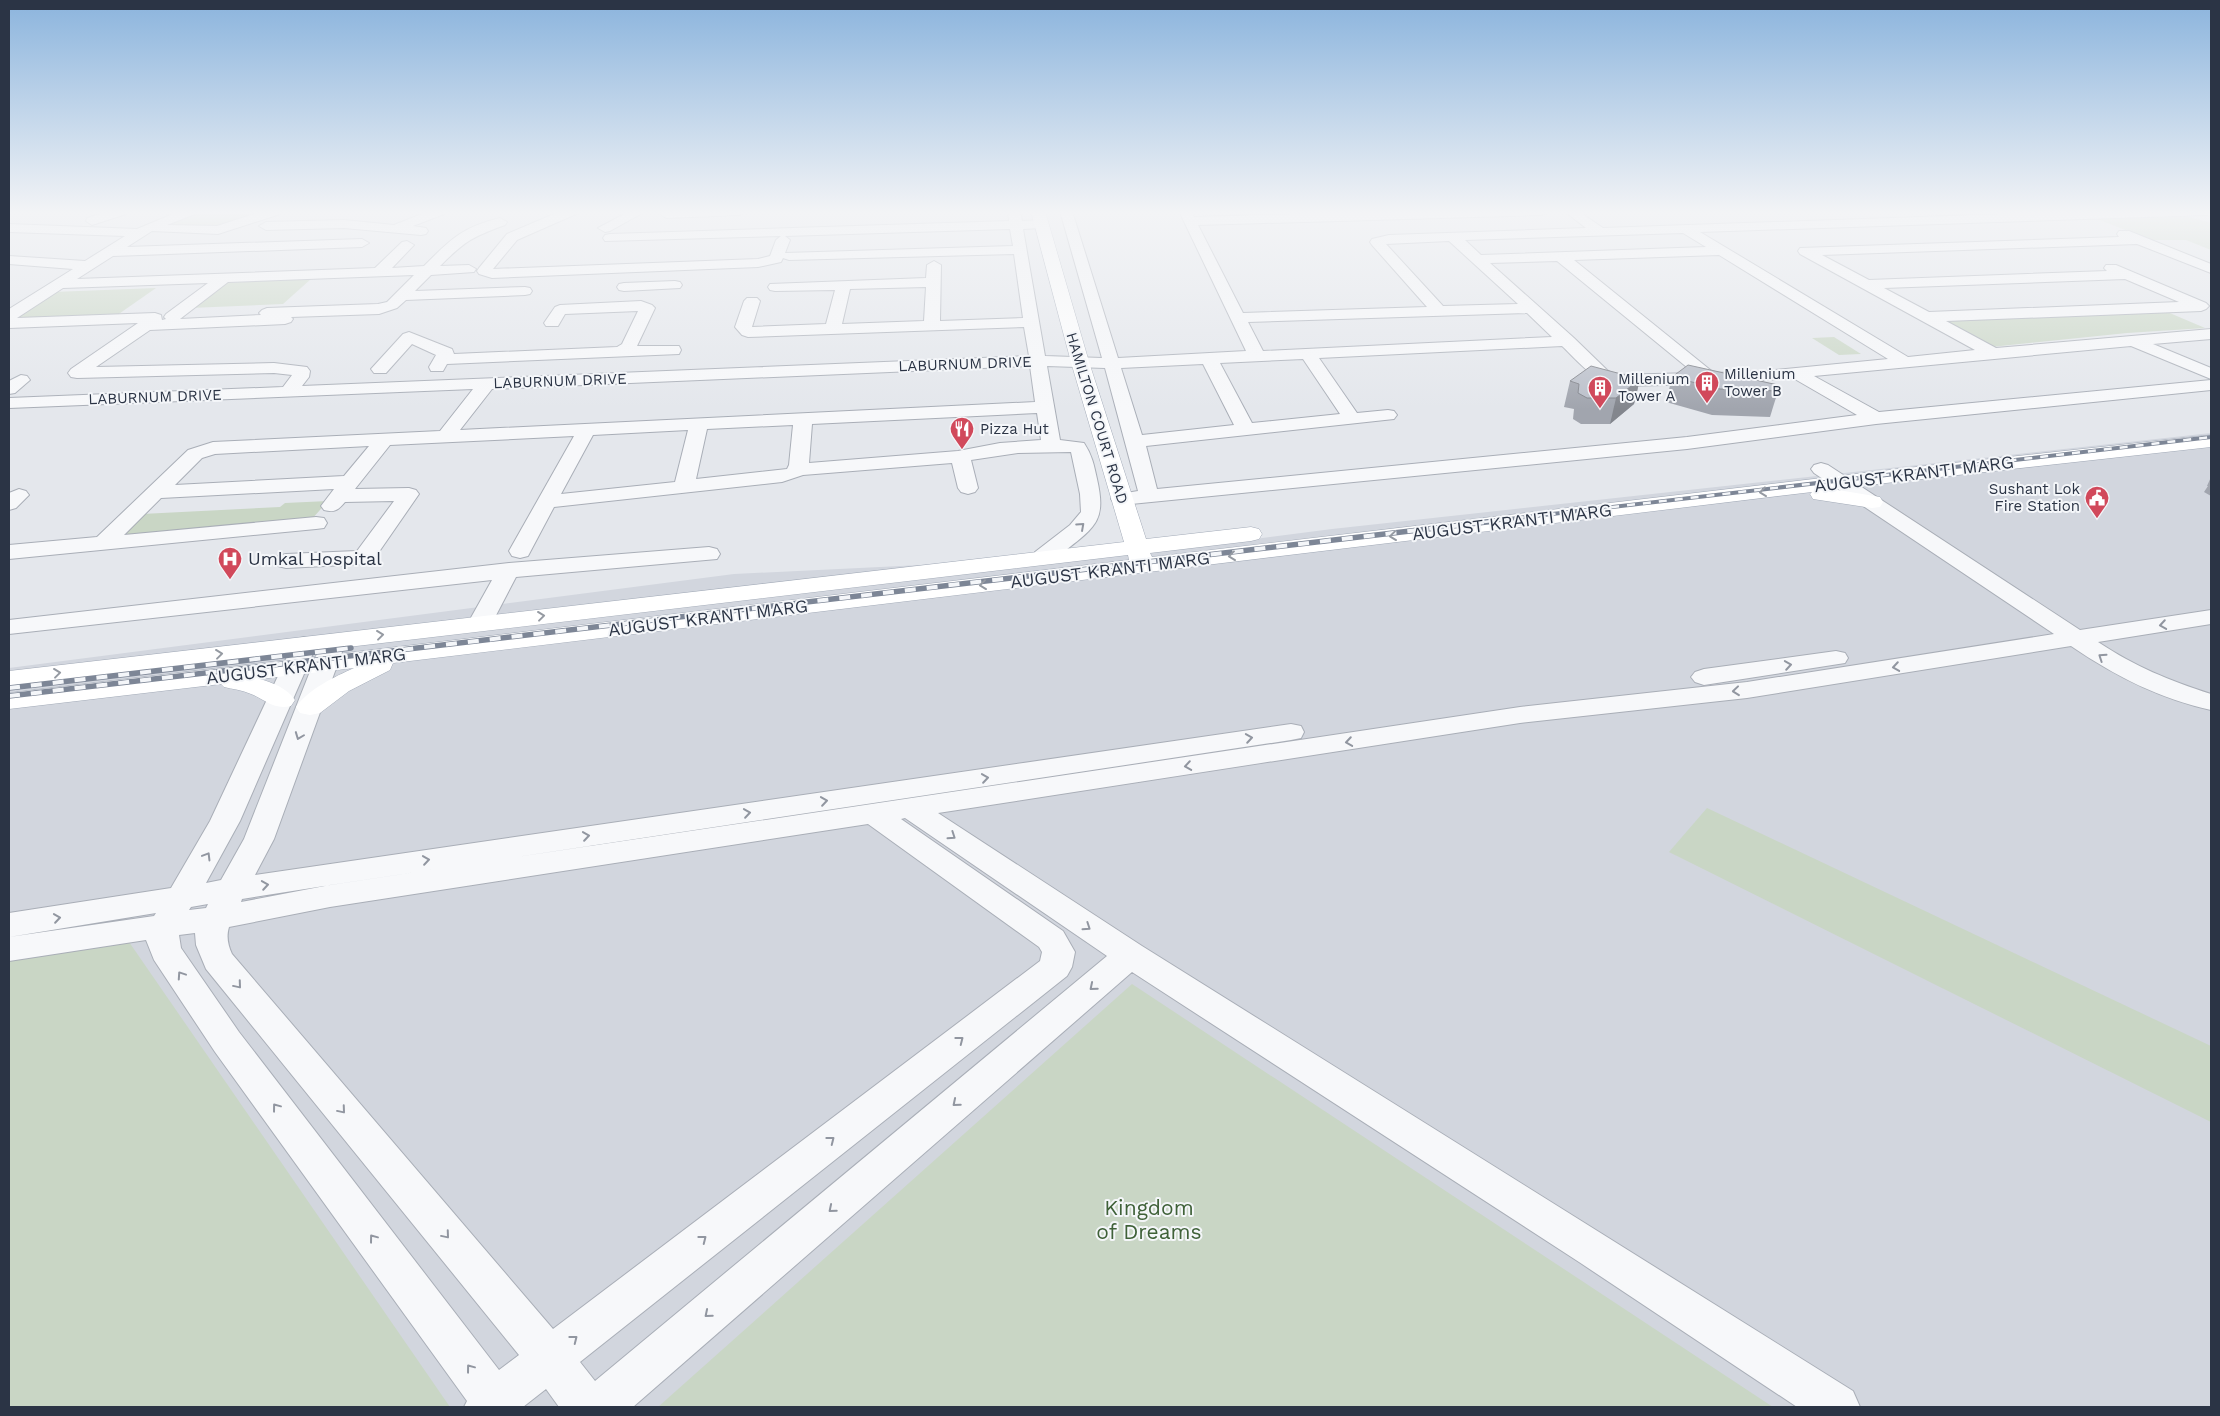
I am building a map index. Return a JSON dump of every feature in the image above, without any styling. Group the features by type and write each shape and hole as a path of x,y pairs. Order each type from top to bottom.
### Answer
{"main road":[{"name":"HAMILTON COURT ROAD","path":"1056,277 1128,523 1140,557"},
{"name":"AUGUST KRANTI MARG","path":"329,652 413,653 1140,557 1788,489 1843,474 2211,427"},
{"name":"AUGUST KRANTI MARG","path":"1843,474 1865,480 2211,441"},
{"name":"AUGUST KRANTI MARG","path":"9,679 300,656 480,623 1043,557 1140,557 1185,542 1821,469"},
{"path":"1788,489 1881,499 1914,474"},
{"path":"1128,523 1185,542"},
{"path":"310,707 340,685 369,670 413,653"},
{"name":"AUGUST KRANTI MARG","path":"9,701 195,679 300,656"},
{"path":"195,679 226,680 252,684 270,691 281,700"}],"street":[{"path":"10,316 73,277"},
{"path":"62,284 224,277"},
{"path":"172,317 226,277"},
{"path":"10,316 286,316 327,277"},
{"path":"288,392 300,377 301,371 285,365 77,373 146,324 387,308 421,277"},
{"path":"932,326 933,277"},
{"path":"1025,277 1051,446"},
{"path":"1086,277 1135,441 1148,496"},
{"path":"1218,277 1257,356"},
{"path":"1408,277 1438,311"},
{"path":"1498,277 1568,341 1601,374 1610,379 1620,381 1798,374 1993,353 2211,334"},
{"path":"1586,277 1711,378"},
{"path":"1764,277 1905,362"},
{"path":"1853,277 1993,353"},
{"path":"1866,284 2067,277"},
{"path":"2133,277 2206,308"},
{"path":"775,287 933,282"},
{"path":"614,287 675,285"},
{"path":"833,330 843,285"},
{"path":"402,296 537,291"},
{"path":"752,301 743,327 748,332 1032,322"},
{"path":"552,323 560,310 641,306 646,308 629,347 620,352"},
{"path":"1238,318 1531,308"},
{"path":"1926,317 2206,308"},
{"path":"1331,315 1357,351"},
{"path":"380,369 409,337 446,353 432,386"},
{"name":"LABURNUM DRIVE","path":"9,403 1039,361 1112,363 1568,341"},
{"path":"2132,341 2211,374"},
{"path":"442,359 673,350"},
{"path":"1308,354 1352,419"},
{"path":"432,386 462,358"},
{"path":"1209,358 1246,430"},
{"path":"264,393 286,372 285,365"},
{"path":"1798,374 1876,418"},
{"path":"447,436 486,384"},
{"path":"1121,499 1687,443 1876,418 2211,385"},
{"path":"103,543 194,454 203,450 447,436 1045,407"},
{"path":"1135,441 1388,415"},
{"path":"547,502 782,476 794,473 799,466 803,419"},
{"path":"684,487 699,424"},
{"path":"480,623 587,429"},
{"path":"257,598 384,440"},
{"path":"796,470 960,456 970,452 1051,446 1077,448 1080,451 1089,485 1091,511 1083,524 1043,557"},
{"path":"960,456 968,488"},
{"path":"1821,469 1843,474 2078,630 2179,678 2211,689"},
{"path":"1865,480 1881,499"},
{"path":"155,492 344,489 409,494 364,557 286,561"},
{"path":"9,552 316,523"},
{"path":"9,627 257,598 514,561 708,554"},
{"path":"9,925 173,911 216,918 330,896 748,832 876,815 1520,715 1747,690 2078,630 2211,601"},
{"path":"9,949 173,911 232,890 1520,698 2078,630 2211,617"},
{"path":"2078,630 2114,664 2152,683 2211,702"},
{"path":"329,652 259,839 216,918 211,933 212,945 218,960 549,1358 587,1407"},
{"path":"300,656 226,822 173,911 162,938 166,952 211,1019 493,1405 549,1358 1054,967 1059,952 1052,939 876,815"},
{"path":"912,809 1130,955 1585,1244 1837,1407"},
{"path":"599,1407 1130,955"}],"shaded area":[{"path":"2211,433 2211,1407 9,1407 9,668 734,574 1130,555 1332,529"}],"green space":[{"path":"311,279 283,304 190,308 222,283"},
{"path":"156,288 113,318 9,321 9,319 53,292"},
{"path":"2165,311 2205,328 2127,333 1991,347 1943,320"},
{"path":"1834,337 1861,354 1839,355 1812,338"},
{"path":"328,501 311,520 115,539 142,514 280,507 285,503"},
{"path":"1707,808 2211,1046 2211,1122 1669,852"},
{"path":"127,939 450,1407 9,1407 9,958"},
{"name":"Kingdom of Dreams","path":"1132,984 1773,1407 658,1407"}],"building":[{"path":"1688,365 1778,385 1778,391 1720,389 1672,377"},
{"path":"1591,366 1640,379 1616,398 1587,398 1578,393 1579,384 1570,381"}],"railway":[{"path":"1484,522 2211,437"},
{"path":"9,696 1495,521"},
{"path":"9,688 351,648"}],"place":[{"name":"Millenium Tower B","path":"1707,404"},
{"name":"Millenium Tower A","path":"1600,409"},
{"name":"Pizza Hut","path":"962,450"},
{"name":"Sushant Lok Fire Station","path":"2097,519"},
{"name":"Umkal Hospital","path":"230,580"}]}
